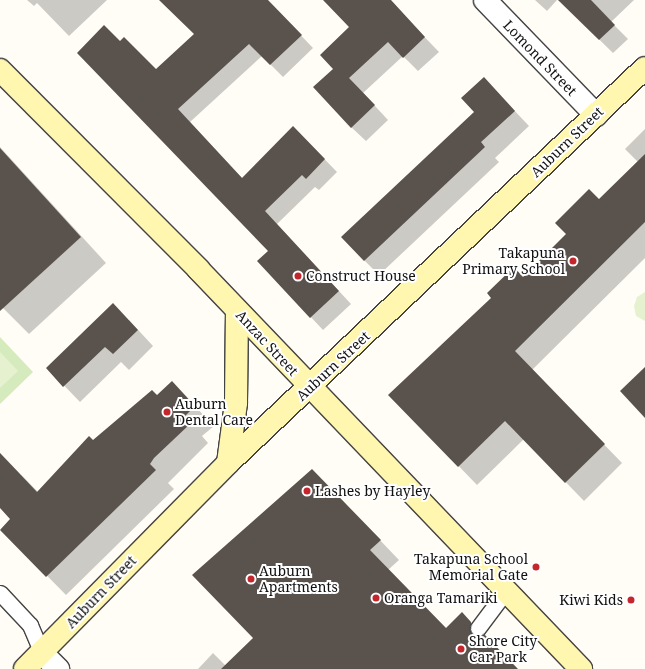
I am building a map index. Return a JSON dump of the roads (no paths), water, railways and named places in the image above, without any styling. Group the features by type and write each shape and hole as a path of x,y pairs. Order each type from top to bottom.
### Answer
{"main road":[{"name":"Auburn Street","path":"25,669 228,463 310,389 645,68"},
{"name":"Anzac Street","path":"0,70 237,311 505,592 581,669"},
{"path":"228,463 236,403 237,311"}],"street":[{"name":"Lomond Street","path":"485,0 596,115"},
{"path":"42,652 58,669"}],"lane":[{"path":"478,628 505,592"},
{"path":"0,593 30,625 42,652"}],"place":[{"name":"Takapuna Primary School","path":"573,261"},
{"name":"Construct House","path":"298,276"},
{"name":"Auburn Dental Care","path":"167,412"},
{"name":"Lashes by Hayley","path":"307,491"},
{"name":"Takapuna School Memorial Gate","path":"536,567"},
{"name":"Auburn Apartments","path":"251,579"},
{"name":"Oranga Tamariki","path":"376,598"},
{"name":"Kiwi Kids","path":"631,600"},
{"name":"Shore City Car Park","path":"461,649"}]}
